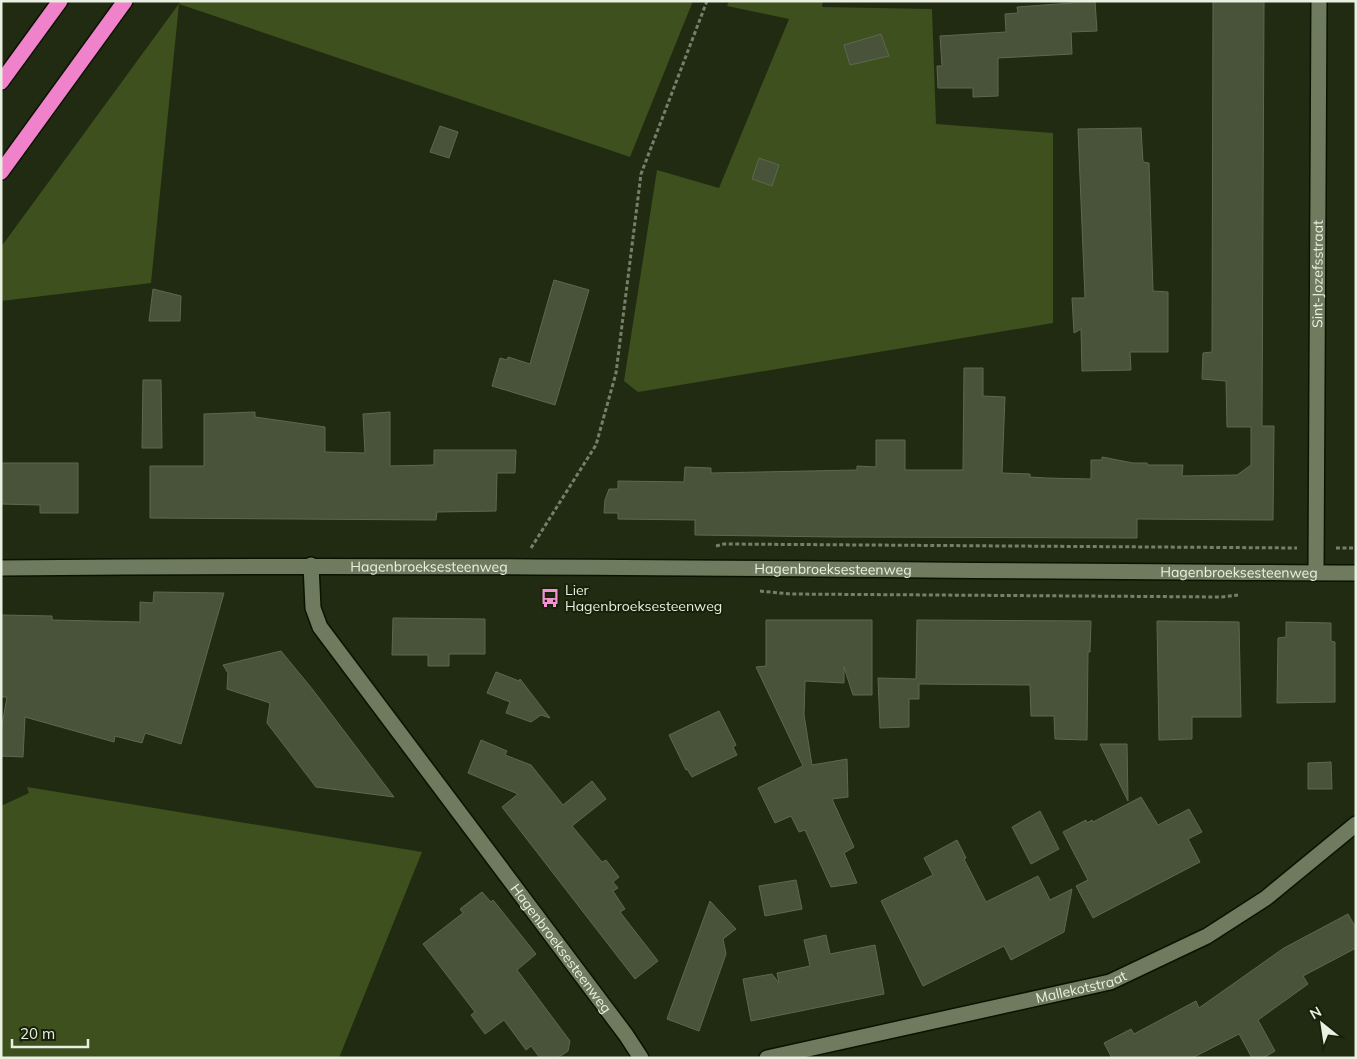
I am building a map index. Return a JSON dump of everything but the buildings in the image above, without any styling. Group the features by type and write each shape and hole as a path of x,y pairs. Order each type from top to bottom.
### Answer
{"highway":[{"path":"1,82 60,1"},
{"path":"1,172 124,1"}],"street":[{"name":"Sint-Jozefsstraat","path":"1316,572 1318,1"},
{"name":"Hagenbroeksesteenweg","path":"311,565 313,608 320,627 626,1035 640,1058"},
{"name":"Hagenbroeksesteenweg","path":"1,568 311,565 1356,572"},
{"name":"Mallekotstraat","path":"767,1058 1110,982 1207,936 1266,898 1356,824"}],"path":[{"path":"519,567 596,445 616,373 641,174 707,1"}],"green space":[{"path":"181,1 693,1 630,157 179,4 151,283 1,301 1,247"},
{"path":"729,1 823,1 822,7 932,9 936,124 1053,133 1053,323 638,392 624,381 657,170 719,188 789,19 727,6"},
{"path":"27,787 422,852 339,1058 1,1058 1,806 29,793"}],"place":[{"name":"Lier Hagenbroeksesteenweg","path":"550,598"}]}
